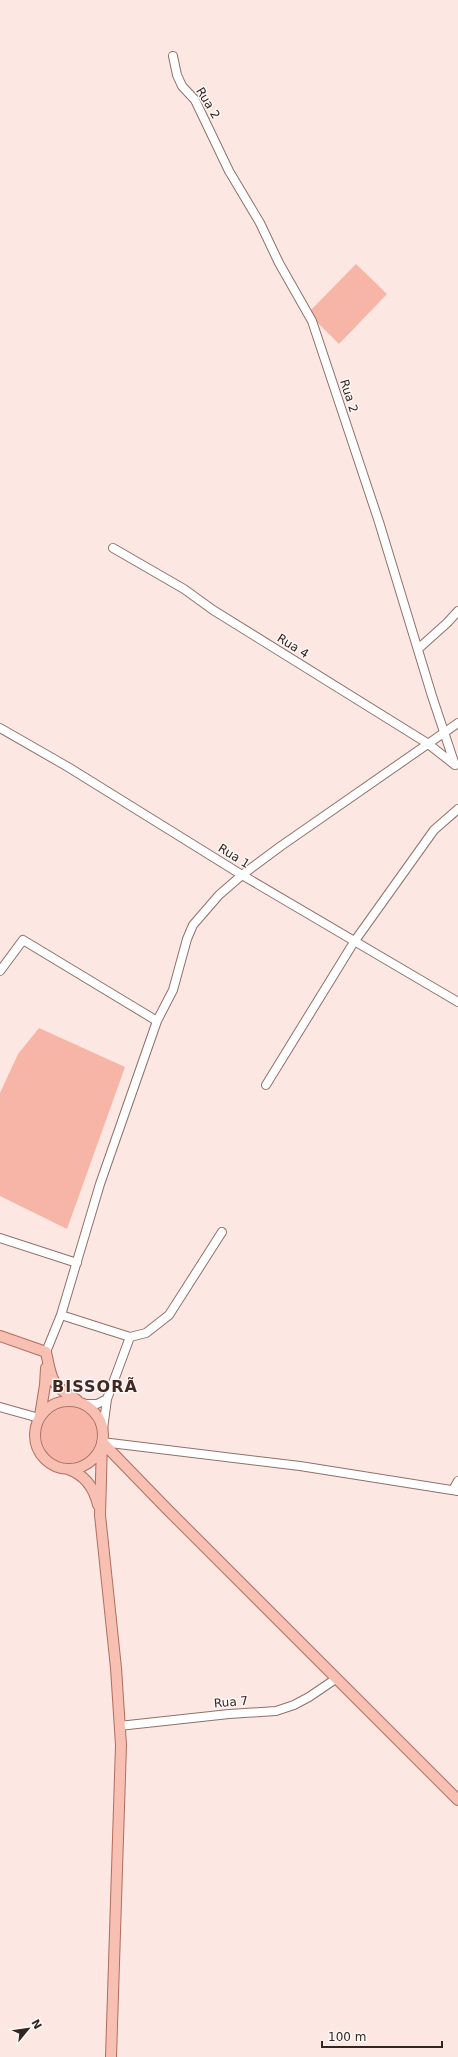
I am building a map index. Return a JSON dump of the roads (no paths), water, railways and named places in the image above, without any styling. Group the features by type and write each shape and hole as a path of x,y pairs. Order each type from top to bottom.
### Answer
{"main road":[{"path":"0,1336 46,1352"},
{"path":"46,1352 52,1380 62,1392 83,1403 98,1417 103,1429 100,1515 116,1668 121,1746 119,1855 111,2057"},
{"path":"46,1352 45,1385 34,1436 38,1451 48,1463 80,1474 90,1485 96,1499 100,1515"},
{"path":"39,1417 48,1406 56,1402 70,1400 83,1403"},
{"path":"68,1469 81,1467 91,1461 100,1449 102,1442"},
{"path":"102,1442 166,1509 458,1800"}],"street":[{"name":"Rua 2","path":"173,56 177,74 182,86 195,100 230,171 260,223 279,263 312,321 379,522 456,766"},
{"name":"Rua 4","path":"114,548 184,589 213,610 427,743 456,766"},
{"path":"418,649 448,623 458,611"},
{"path":"46,1352 61,1315 100,1184 157,1021 173,990 187,939 194,925 219,895 281,846 427,743 458,723"},
{"name":"Rua 1","path":"0,728 68,767 242,876 458,1002"},
{"path":"266,1085 354,942 434,830 458,809"},
{"path":"0,971 22,940 157,1021"},
{"path":"61,1315 130,1337 146,1333 169,1315 222,1232"},
{"path":"0,1238 77,1263"},
{"path":"103,1429 107,1399 130,1337"},
{"path":"83,1403 97,1404 107,1399"},
{"path":"0,1407 39,1417"},
{"path":"102,1442 300,1466 456,1490 458,1481"},
{"name":"Rua 7","path":"119,1726 229,1714 276,1711 304,1700 337,1678"}],"district":[{"name":"BISSORÃ","path":"95,1386"}]}
